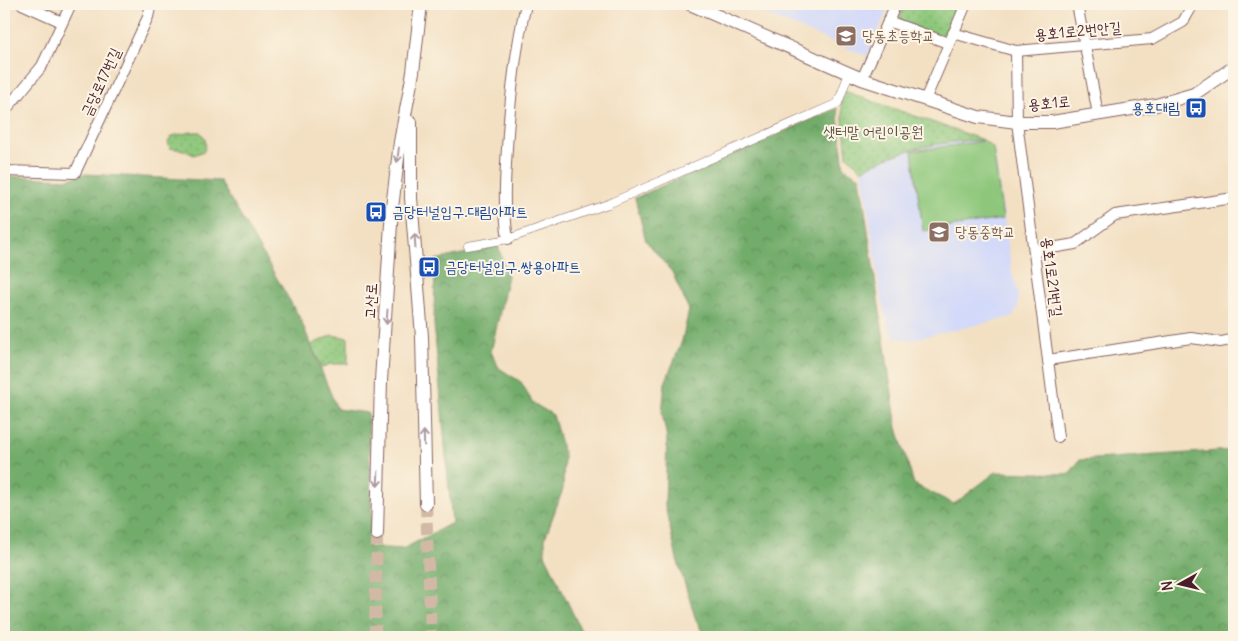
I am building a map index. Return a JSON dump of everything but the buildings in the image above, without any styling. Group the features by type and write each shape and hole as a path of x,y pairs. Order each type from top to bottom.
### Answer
{"street":[{"path":"22,4 62,22"},
{"path":"4,112 42,66 55,42 71,4"},
{"name":"금당로17번길","path":"4,171 75,173 148,17 151,4"},
{"name":"고산로","path":"377,534 381,381 387,313 392,208 400,142 413,72 421,4"},
{"path":"508,239 504,195 508,131 517,42 526,4"},
{"name":"용호1로","path":"693,4 862,79 978,117 1017,122 1052,122 1156,105 1194,94 1233,70"},
{"path":"862,79 896,4"},
{"path":"924,100 966,4"},
{"path":"1077,4 1098,114"},
{"name":"용호1로2번안길","path":"953,32 1016,51 1152,39 1183,22 1193,4"},
{"path":"888,20 948,43"},
{"name":"용호1로21번길","path":"1016,51 1017,122 1058,437"},
{"name":"고산로","path":"413,72 410,143 422,337 426,504"},
{"path":"468,246 508,239 608,204 838,102 849,73"},
{"path":"1034,251 1075,244 1115,215 1234,198"},
{"path":"1048,360 1190,338 1221,342 1234,339"}],"shaded area":[{"name":"당동초등학교","path":"740,4 890,4 867,56"},
{"name":"당동중학교","path":"962,140 983,140 994,148 1012,272 1018,293 1018,309 1012,317 909,340 895,338 889,329 881,297 862,170 879,160 906,151"}],"green space":[{"path":"906,4 960,4 945,36 941,39 902,22 900,17"},
{"name":"샛터말 어린이공원","path":"845,91 983,140 937,144 890,157 862,170 847,156 841,102"},
{"path":"837,108 844,168 860,177 897,428 914,484 954,504 996,472 1069,474 1080,460 1234,450 1234,637 705,637 696,620 677,559 665,506 667,438 662,413 665,383 682,341 689,310 672,272 646,241 635,198"},
{"path":"200,132 204,136 206,143 204,151 194,155 184,150 170,148 168,142 172,136"},
{"path":"984,141 993,148 1003,219 923,231 912,151"},
{"path":"85,174 220,181 300,318 337,409 368,413 372,521 368,547 403,549 452,523 434,324 435,260 498,246 508,276 491,352 499,368 521,382 533,403 553,415 564,455 563,489 545,538 545,554 584,637 4,637 4,176 68,179"},
{"path":"332,335 348,338 348,364 330,364 322,368 311,345"}],"tunnel":[{"path":"426,504 431,637"},
{"path":"375,637 377,534"}],"place":[{"name":"당동초등학교","path":"846,36"},
{"name":"용호대림","path":"1196,108"},
{"name":"금당터널입구.대림아파트","path":"376,212"},
{"name":"당동중학교","path":"939,232"},
{"name":"금당터널입구.쌍용아파트","path":"429,267"}]}
